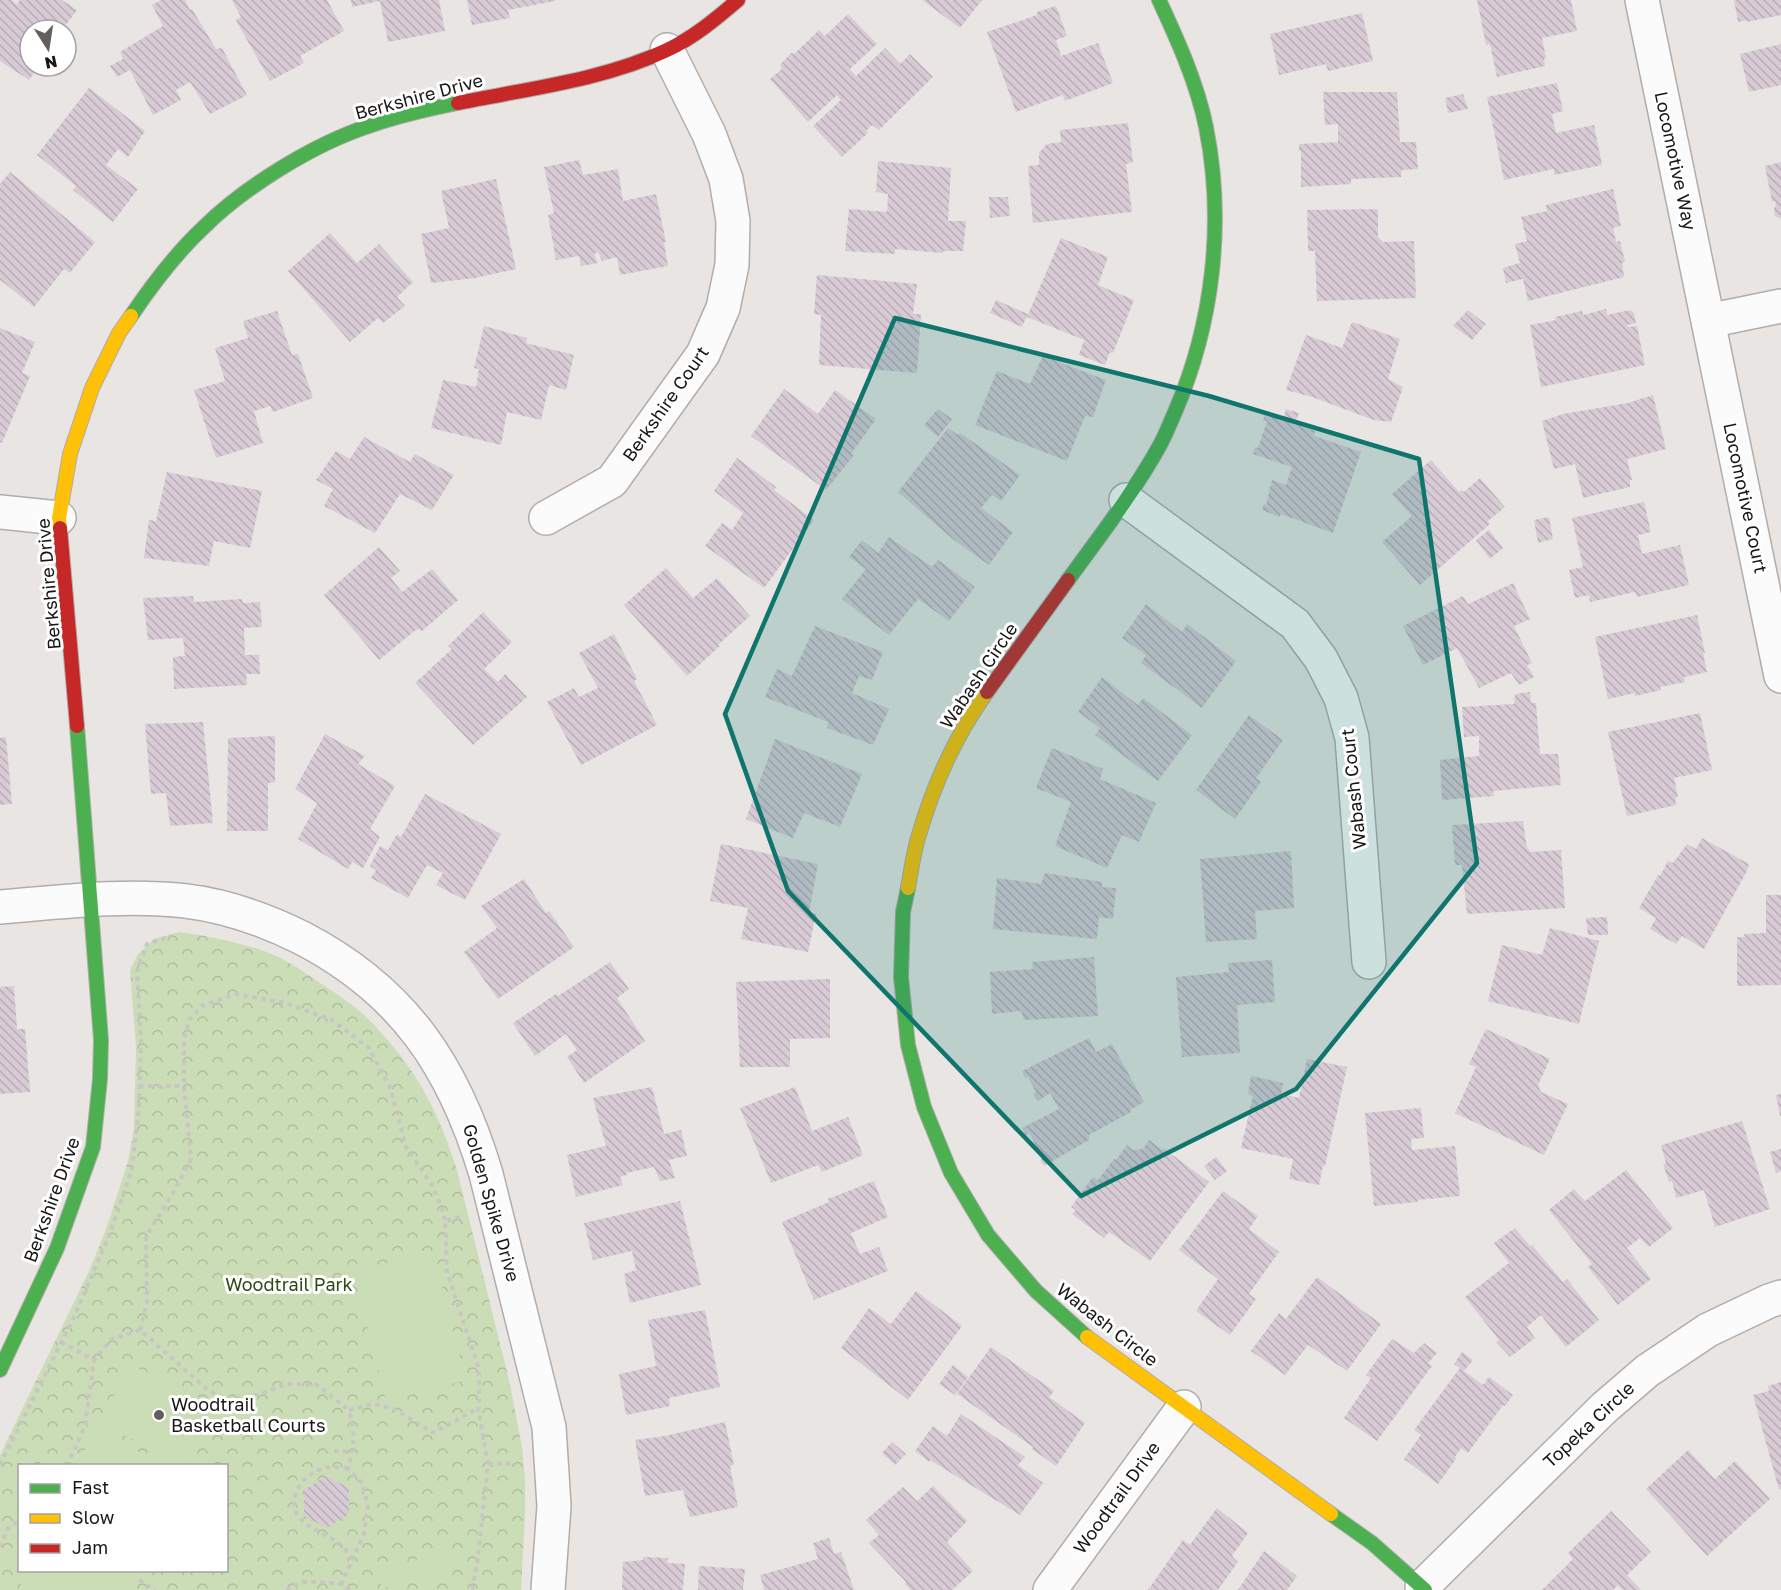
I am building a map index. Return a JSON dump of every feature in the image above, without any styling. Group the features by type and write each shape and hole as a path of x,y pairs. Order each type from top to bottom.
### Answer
{"street":[{"name":"Berkshire Drive","path":"0,1370 57,1248 93,1148 100,1078 101,1040 72,655 58,518 70,454 92,388 119,333 156,279 203,228 254,186 311,151 368,126 433,108 604,74 667,50 707,26 738,0"},
{"name":"Wabash Circle","path":"1159,0 1187,62 1206,127 1214,191 1214,258 1205,321 1188,382 1161,444 1126,500 969,717 938,778 917,840 905,901 901,977 908,1045 924,1107 951,1173 988,1235 1036,1292 1083,1334 1372,1543 1424,1589"},
{"name":"Locomotive Way","path":"1642,0 1708,321"},
{"name":"Berkshire Court","path":"546,518 612,481 703,354 723,309 732,265 733,221 726,179 709,134 667,50"},
{"path":"1708,321 1781,306"},
{"name":"Locomotive Court","path":"1708,321 1781,676"},
{"name":"Wabash Court","path":"1126,500 1294,624 1321,659 1341,698 1352,738 1369,962"},
{"path":"0,512 58,518"},
{"name":"Golden Spike Drive","path":"0,907 130,899 186,901 214,906 267,922 319,947 361,974 401,1011 436,1056 452,1084 476,1140 486,1174 549,1427 554,1506 548,1590"},
{"name":"Topeka Circle","path":"1424,1589 1604,1408 1647,1371 1708,1330 1781,1297"},
{"name":"Woodtrail Drive","path":"1050,1590 1184,1407"}],"path":[{"path":"0,1465 74,1317 111,1231 132,1169 139,1107 141,1041 137,971 147,944 171,936 181,937"},
{"path":"140,1330 147,1302 146,1236 172,1196 191,1159 184,1086 184,1040 189,1020 202,1006 236,994 285,1003 332,1020 368,1047 390,1088 406,1147 432,1185 442,1208 445,1221 447,1272 479,1369 478,1409 488,1463 478,1557 472,1590"},
{"path":"139,1086 184,1086"},
{"path":"445,1221 464,1216"},
{"path":"69,1464 85,1426 94,1360 112,1339 140,1330"},
{"path":"140,1330 209,1391 229,1400 261,1394 285,1384 317,1385 350,1410 354,1431 348,1469"},
{"path":"61,1342 94,1360"},
{"path":"350,1410 373,1404 394,1408 433,1433 479,1408"},
{"path":"334,1451 352,1452"},
{"path":"488,1463 516,1464 516,1456"},
{"path":"341,1585 364,1534 368,1504 362,1483 348,1469 337,1466 324,1468 313,1473 301,1483 295,1498 297,1513 305,1524 338,1542 352,1560"},
{"path":"0,1547 8,1528 18,1521"},
{"path":"139,1580 155,1590"},
{"path":"286,1590 303,1582 341,1585 351,1590"}],"highlighted area":[{"path":"895,318 1209,396 1419,459 1477,863 1296,1089 1081,1196 788,891 725,714"}],"green space":[{"name":"Woodtrail Park","path":"180,932 233,942 279,957 348,1002 369,1020 396,1050 428,1098 457,1170 510,1384 522,1447 525,1517 521,1590 0,1590 0,1455 90,1269 108,1224 128,1161 134,1129 136,1047 130,970 138,954 154,939"},
{"path":"433,1252 466,1380 386,1400 353,1271"},
{"name":"Woodtrail Basketball Courts","path":"129,1364 219,1407 190,1464 185,1464 100,1424"},
{"path":"94,1431 164,1464 78,1464"},
{"path":"461,1547 466,1566 382,1588 377,1571"},
{"path":"27,1572 139,1572 130,1590 18,1590"}],"building":[{"path":"0,0 12,0 17,4 20,0 62,0 77,10 71,18 18,18 18,73 0,61"},
{"path":"161,0 185,0 216,49 222,48 247,95 210,114 190,82 176,90 181,100 153,115 130,70 117,77 110,66 123,59 120,52 163,26 152,5"},
{"path":"232,0 327,0 344,31 300,56 304,63 270,81 236,20 241,17"},
{"path":"351,0 439,0 445,31 388,42 380,1 352,7"},
{"path":"467,0 555,1 508,10 510,18 472,25"},
{"path":"922,0 982,0 960,28"},
{"path":"1477,0 1571,0 1577,31 1542,38 1546,58 1544,59 1545,66 1497,77 1490,44 1486,45"},
{"path":"1734,0 1781,0 1781,15 1738,22"},
{"path":"1056,6 1067,36 1056,40 1061,56 1098,43 1113,83 1065,101 1063,95 1016,112 987,32"},
{"path":"1362,13 1373,61 1328,71 1326,64 1279,75 1270,34"},
{"path":"848,14 877,44 850,69 856,76 885,48 900,64 910,54 933,77 879,130 872,125 866,131 868,133 842,157 813,126 841,100 837,95 808,122 770,79 782,69 780,65 791,53 794,54 819,30 825,36"},
{"path":"1781,44 1781,85 1749,92 1740,54"},
{"path":"1557,83 1563,111 1552,114 1556,133 1594,125 1602,165 1554,175 1554,169 1504,180 1487,97"},
{"path":"89,88 145,131 128,157 118,149 106,165 138,189 113,222 73,190 76,186 37,155"},
{"path":"1323,92 1397,92 1400,142 1416,142 1418,169 1401,170 1401,177 1351,179 1351,184 1301,187 1299,144 1338,142 1338,124 1325,125"},
{"path":"1463,94 1468,109 1448,113 1445,98"},
{"path":"1128,123 1133,162 1126,164 1132,212 1033,223 1028,166 1039,165 1039,153 1047,144 1061,142 1060,130"},
{"path":"579,160 583,175 618,169 623,201 656,194 666,242 664,242 668,266 620,275 617,257 602,261 598,252 594,254 598,263 581,266 579,256 556,260 548,215 554,213 544,167"},
{"path":"878,161 951,168 948,221 966,221 963,251 943,251 943,253 895,249 895,254 845,251 849,209 887,212 888,194 876,192"},
{"path":"1781,162 1781,219 1775,216 1776,204 1775,201 1772,202 1765,166"},
{"path":"10,172 95,242 70,273 64,269 34,307 0,280 0,184"},
{"path":"496,179 516,269 475,278 431,283 421,234 449,228 441,191"},
{"path":"1613,189 1621,226 1613,228 1616,242 1620,241 1625,262 1622,263 1624,277 1528,301 1523,279 1506,283 1503,268 1520,263 1515,244 1527,241 1521,217 1547,211 1546,205"},
{"path":"989,197 1008,197 1010,216 990,218"},
{"path":"1378,209 1378,237 1383,242 1414,241 1416,298 1317,301 1315,251 1308,251 1307,210"},
{"path":"330,233 357,263 379,244 413,282 397,297 405,306 383,323 378,318 350,342 288,271"},
{"path":"1061,238 1108,257 1098,285 1134,300 1113,353 1110,352 1105,365 1079,355 1084,340 1027,317"},
{"path":"817,275 917,284 913,314 921,314 917,373 819,365 821,315 814,314"},
{"path":"996,300 1028,314 1022,327 990,313"},
{"path":"1606,309 1607,315 1630,310 1634,313 1636,323 1627,325 1628,327 1637,326 1645,365 1541,387 1530,325 1556,320 1555,317 1582,311 1583,315"},
{"path":"1468,310 1486,324 1472,340 1453,326"},
{"path":"277,311 292,355 298,354 313,398 273,412 270,406 254,411 263,443 216,458 194,390 225,381 215,348 248,338 243,321"},
{"path":"1352,322 1400,339 1388,379 1403,387 1391,422 1374,420 1286,390 1306,335 1342,348"},
{"path":"484,326 527,338 526,343 574,355 566,390 549,385 541,420 507,412 501,445 431,428 443,380 476,387 479,369 474,368"},
{"path":"0,328 35,342 22,373 30,376 2,443 0,442"},
{"path":"1043,356 1106,380 1093,417 1085,416 1067,461 975,425 997,371 1030,384"},
{"path":"784,389 818,414 835,390 876,419 851,454 854,455 826,490 751,436"},
{"path":"1653,395 1666,449 1627,459 1632,480 1630,480 1630,487 1583,498 1575,464 1554,469 1542,421 1563,414 1628,403"},
{"path":"938,409 952,419 938,437 924,425"},
{"path":"1286,409 1299,413 1295,424 1315,431 1314,436 1361,452 1333,533 1281,514 1279,517 1262,510 1264,504 1266,505 1272,480 1286,485 1292,467 1253,454 1255,447 1258,448 1267,421 1263,420 1265,414 1283,420"},
{"path":"948,428 958,435 960,433 1020,475 1001,501 992,495 981,508 1013,532 989,565 954,540 898,492"},
{"path":"364,437 410,462 415,454 454,475 432,510 400,494 375,533 324,506 333,489 316,480 336,451 350,459"},
{"path":"737,458 776,487 774,490 814,520 764,588 705,546 722,523 732,530 743,513 714,491"},
{"path":"1431,460 1459,492 1461,490 1464,492 1480,478 1505,507 1488,521 1490,524 1420,585 1382,542 1412,516 1392,494"},
{"path":"167,472 262,491 250,548 214,541 209,566 144,558 149,520 156,521"},
{"path":"1644,502 1651,532 1638,535 1642,554 1680,545 1689,585 1637,597 1635,592 1590,602 1589,595 1575,598 1569,570 1583,567 1572,518"},
{"path":"1549,517 1553,539 1538,543 1534,520"},
{"path":"1489,530 1503,548 1490,559 1476,540"},
{"path":"889,537 932,567 938,560 975,587 949,621 918,599 889,635 842,599 866,569 849,557 862,540 878,553"},
{"path":"379,547 400,571 391,578 402,592 432,569 458,600 422,631 417,629 379,660 324,595"},
{"path":"666,568 693,598 717,578 750,616 687,676 624,605"},
{"path":"1513,583 1530,619 1514,626 1532,663 1527,665 1534,677 1519,685 1511,673 1479,688 1457,648 1423,665 1403,626 1463,596 1468,604"},
{"path":"193,596 194,602 242,599 243,603 260,602 262,627 244,628 245,655 259,655 260,674 246,674 247,685 174,689 173,657 185,656 183,638 148,640 143,598"},
{"path":"1146,604 1182,632 1187,624 1236,661 1202,708 1141,663 1146,655 1122,638"},
{"path":"483,612 512,642 484,669 498,682 505,674 527,697 473,745 415,683 452,649 448,646"},
{"path":"1697,615 1707,672 1684,677 1685,682 1660,687 1661,690 1608,699 1595,637"},
{"path":"815,626 883,652 872,680 859,676 852,693 889,709 873,745 827,728 828,722 765,697 777,669 792,676"},
{"path":"614,634 637,679 634,681 657,725 581,765 547,702 574,688 579,697 598,688 579,653"},
{"path":"1102,677 1138,705 1143,698 1192,735 1158,781 1095,735 1100,728 1078,712"},
{"path":"1530,692 1531,703 1536,703 1540,754 1558,754 1561,785 1493,791 1494,796 1442,800 1440,760 1479,756 1479,736 1464,737 1462,707 1514,704 1515,694"},
{"path":"1700,713 1712,770 1674,778 1678,797 1675,798 1676,805 1627,816 1608,732"},
{"path":"1249,715 1283,740 1256,778 1261,782 1235,819 1196,790"},
{"path":"203,722 213,823 170,826 166,793 151,794 145,724"},
{"path":"325,734 365,756 358,764 395,786 370,829 380,837 363,868 352,862 348,869 298,839 317,803 295,789"},
{"path":"275,736 275,782 268,783 268,831 227,831 228,738"},
{"path":"6,737 12,804 0,805 0,738"},
{"path":"775,739 862,774 840,827 804,813 793,838 746,819"},
{"path":"1052,748 1103,769 1100,779 1156,803 1139,842 1122,835 1107,868 1055,846 1071,802 1036,788"},
{"path":"425,794 501,834 465,900 436,885 443,873 427,865 408,898 371,878 376,870 370,866 380,846 388,850 397,834 401,837"},
{"path":"1523,821 1527,848 1531,852 1561,850 1565,908 1467,914 1462,865 1455,865 1452,825"},
{"path":"1702,838 1749,864 1704,949 1682,936 1676,944 1650,929 1656,918 1639,908 1668,861 1673,863 1687,844 1696,849"},
{"path":"721,844 818,864 809,913 816,914 808,952 741,939 748,908 710,901"},
{"path":"1291,851 1294,908 1255,911 1257,939 1206,942 1200,859"},
{"path":"1045,873 1102,882 1102,887 1116,888 1113,919 1099,917 1097,939 993,929 997,878 1041,884"},
{"path":"524,879 546,913 549,911 574,947 498,999 464,952 497,928 481,906"},
{"path":"1766,895 1781,895 1781,985 1737,986 1737,937 1745,937 1744,934 1766,933"},
{"path":"1607,917 1608,935 1588,935 1586,918"},
{"path":"1550,928 1599,941 1579,1024 1488,1001 1502,945 1542,955"},
{"path":"1094,957 1098,1016 1024,1020 1021,1011 992,1014 990,972 1033,969 1032,962"},
{"path":"1272,960 1275,1002 1237,1005 1240,1053 1182,1057 1176,977 1229,972 1228,963"},
{"path":"610,962 629,989 617,998 645,1041 584,1083 567,1057 577,1050 566,1034 535,1056 513,1023"},
{"path":"830,979 830,1038 790,1039 790,1067 740,1067 736,982"},
{"path":"14,986 17,1029 25,1029 30,1092 0,1094 0,987"},
{"path":"1486,1029 1550,1059 1538,1085 1541,1092 1568,1104 1544,1155 1455,1113 1476,1067 1469,1064"},
{"path":"1089,1038 1096,1052 1112,1044 1144,1102 1130,1110 1131,1112 1089,1135 1089,1140 1044,1166 1040,1160 1043,1158 1029,1133 1026,1135 1022,1128 1059,1109 1050,1093 1038,1101 1033,1094 1036,1092 1028,1077 1025,1078 1022,1071"},
{"path":"1307,1059 1347,1067 1319,1185 1289,1179 1293,1159 1241,1148 1253,1096 1248,1094 1251,1076 1283,1083 1281,1094 1299,1098"},
{"path":"652,1087 664,1134 681,1130 687,1156 669,1160 675,1178 660,1181 654,1167 626,1173 627,1175 620,1177 623,1185 576,1197 567,1155 606,1146 593,1098"},
{"path":"795,1087 812,1131 848,1117 863,1155 822,1172 818,1165 771,1183 740,1108"},
{"path":"1781,1094 1781,1116 1780,1116 1776,1095"},
{"path":"1421,1108 1424,1138 1411,1139 1412,1150 1455,1146 1460,1196 1374,1206 1365,1113"},
{"path":"1742,1121 1770,1209 1715,1227 1704,1190 1676,1198 1672,1181 1669,1182 1663,1164 1666,1164 1661,1145"},
{"path":"1149,1140 1209,1182 1150,1261 1109,1232 1104,1238 1072,1214 1076,1210 1071,1207 1093,1177 1098,1180 1127,1145 1133,1150 1143,1149"},
{"path":"1781,1149 1781,1171 1776,1173 1770,1152"},
{"path":"1216,1157 1227,1171 1215,1180 1204,1166"},
{"path":"1626,1170 1673,1228 1649,1247 1640,1238 1627,1248 1651,1279 1618,1305 1588,1267 1592,1264 1549,1210 1574,1189 1585,1201"},
{"path":"874,1181 888,1217 851,1233 860,1254 879,1247 888,1271 814,1300 782,1222 829,1202 827,1199"},
{"path":"1223,1191 1258,1216 1249,1229 1279,1252 1249,1294 1256,1299 1230,1335 1196,1311 1218,1279 1179,1250"},
{"path":"680,1201 701,1285 630,1303 624,1274 636,1270 632,1251 593,1260 584,1223"},
{"path":"1515,1228 1563,1282 1567,1279 1599,1320 1566,1347 1541,1315 1527,1327 1535,1338 1510,1357 1496,1342 1499,1340 1465,1297 1509,1263 1494,1243"},
{"path":"1317,1277 1381,1324 1347,1371 1308,1345 1285,1375 1251,1351 1279,1313 1286,1319"},
{"path":"916,1291 962,1326 908,1400 841,1348 869,1308 891,1324"},
{"path":"705,1310 720,1387 669,1398 670,1406 626,1415 619,1374 656,1366 648,1320"},
{"path":"1392,1339 1414,1353 1424,1343 1437,1353 1428,1363 1432,1366 1377,1441 1344,1418 1371,1378 1366,1375"},
{"path":"991,1347 1054,1391 1049,1397 1085,1423 1056,1466 1032,1449 1033,1447 957,1394"},
{"path":"1462,1352 1473,1360 1464,1371 1483,1385 1489,1377 1513,1395 1468,1453 1461,1448 1438,1484 1404,1459 1421,1435 1414,1430 1460,1368 1454,1364"},
{"path":"953,1365 968,1377 955,1395 939,1384"},
{"path":"1781,1382 1781,1489 1779,1490 1753,1395 1769,1391 1768,1386"},
{"path":"961,1414 1025,1457 1018,1465 1043,1483 1020,1515 930,1460 929,1462 915,1451 933,1426 947,1436"},
{"path":"725,1422 734,1465 730,1466 738,1507 690,1517 683,1490 645,1496 635,1440 665,1436"},
{"path":"892,1442 906,1454 895,1465 882,1453"},
{"path":"1688,1450 1715,1479 1735,1461 1770,1499 1707,1556 1646,1489"},
{"path":"326,1476 349,1488 349,1514 327,1528 304,1516 304,1490"},
{"path":"933,1486 967,1521 947,1542 973,1571 952,1590 911,1590 869,1543 879,1535 866,1520 903,1487 917,1501"},
{"path":"1217,1508 1248,1533 1232,1556 1238,1562 1218,1590 1148,1590 1183,1540 1190,1545"},
{"path":"1611,1511 1651,1552 1627,1575 1641,1590 1622,1590 1618,1585 1613,1590 1542,1590 1573,1559 1568,1553"},
{"path":"829,1538 834,1554 841,1552 854,1590 764,1590 760,1575 818,1559 813,1543"},
{"path":"1264,1551 1297,1576 1287,1590 1238,1590"},
{"path":"643,1557 668,1558 667,1563 685,1564 683,1590 622,1590 623,1562 643,1560"},
{"path":"699,1566 745,1569 743,1590 698,1590"}],"traffic: fast":[{"path":"1068,580 1128,497 1162,441 1188,378 1207,308 1215,236 1212,163 1198,94 1159,0"},
{"path":"131,316 183,248 238,197 259,182 303,155 348,134 402,116 458,103"},
{"path":"0,1370 57,1248 93,1147 100,1079 101,1040 77,726"},
{"path":"908,888 903,912 901,977 908,1045 924,1107 951,1173 988,1235 1036,1291 1087,1337"},
{"path":"1331,1514 1372,1543 1425,1590"}],"traffic: slow":[{"path":"60,528 59,518 70,454 92,388 119,333 131,316"},
{"path":"908,888 918,838 938,781 955,744 987,692"},
{"path":"1087,1337 1331,1514"}],"traffic: jam":[{"path":"458,103 591,76 643,60 686,40 738,0"},
{"path":"60,528 77,726"},
{"path":"987,692 1068,580"}],"place":[{"name":"Woodtrail Basketball Courts","path":"159,1415"}]}
